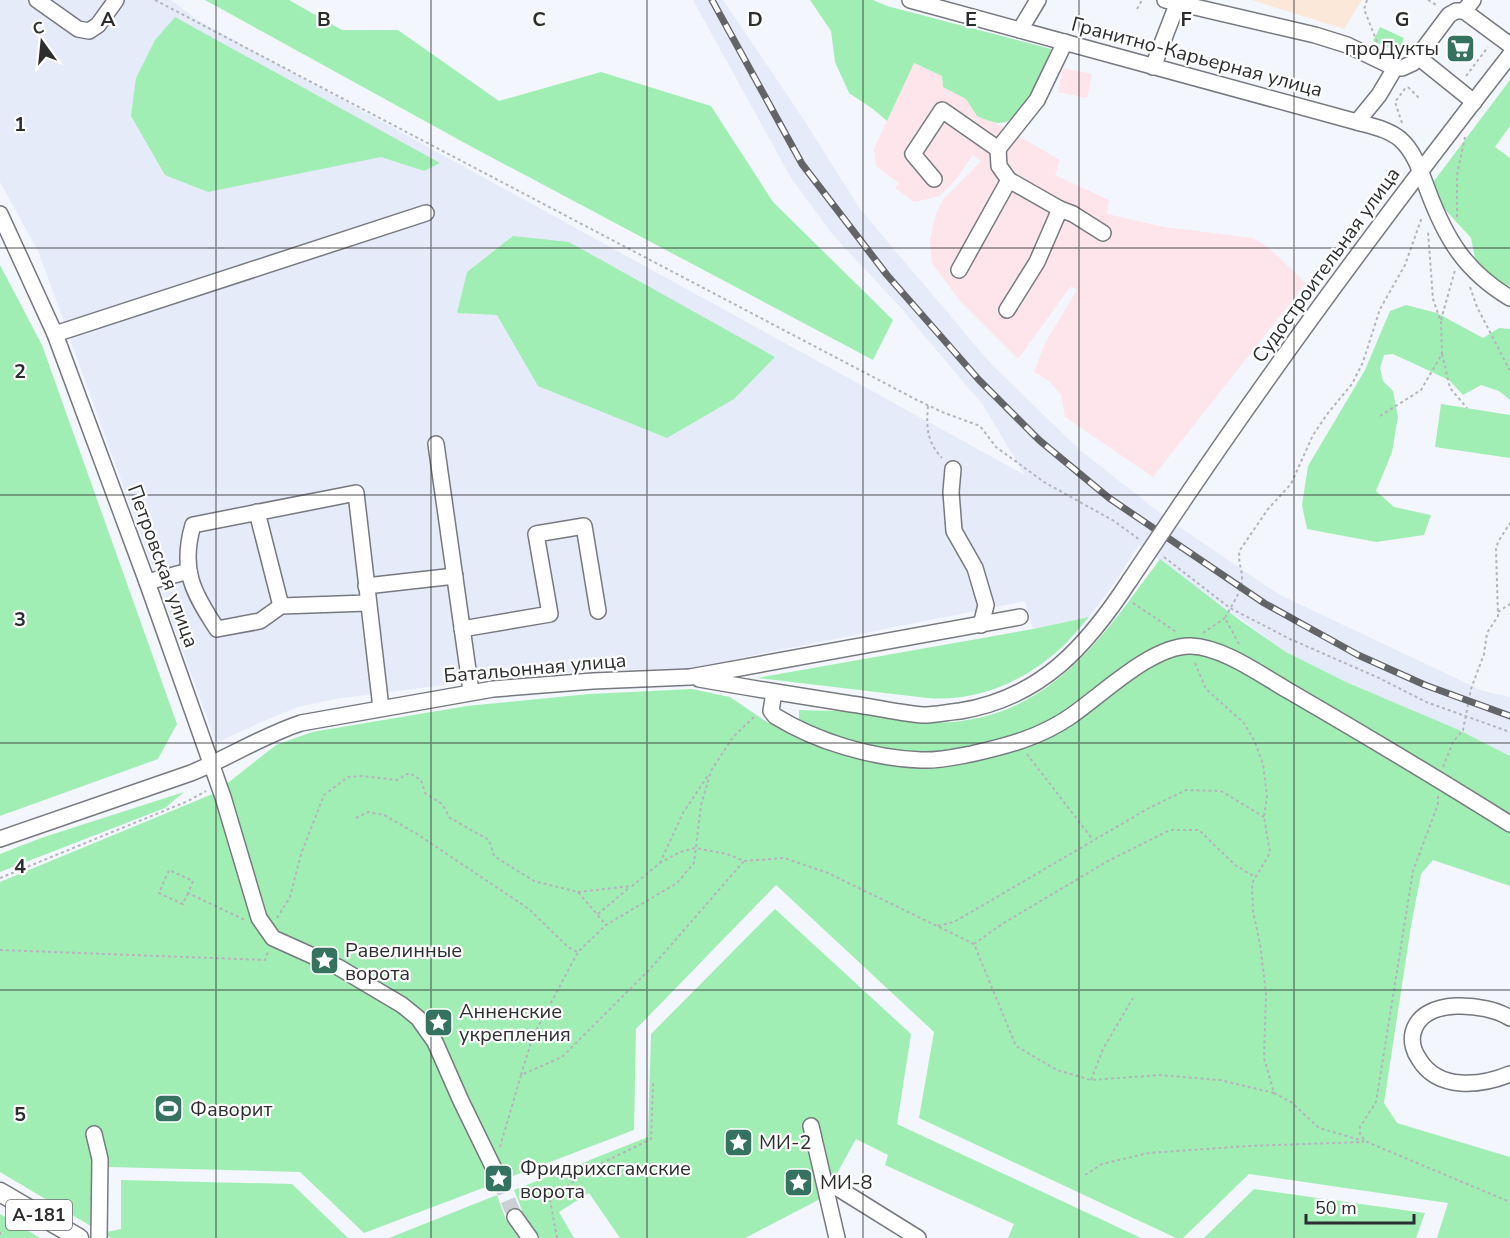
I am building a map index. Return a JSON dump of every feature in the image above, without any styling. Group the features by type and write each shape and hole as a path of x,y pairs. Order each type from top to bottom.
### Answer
{"main road":[{"name":"А-181","path":"0,1192 79,1238"}],"street":[{"path":"37,0 78,29 88,31 98,25 116,0"},
{"name":"Гранитно-Карьерная улица","path":"909,0 1357,122 1384,130 1403,141"},
{"path":"1020,30 1038,0"},
{"path":"1153,67 1172,1 1315,35 1347,45 1393,66 1413,63 1449,15 1468,6 1496,35 1510,45"},
{"path":"1065,42 1037,100 998,149 999,166 1009,180 1073,214 1103,233"},
{"name":"Судостроительная улица","path":"774,692 925,715 974,708 997,702 1019,693 1048,676 1097,627 1298,336 1510,55"},
{"path":"1418,57 1474,102"},
{"path":"1357,122 1380,93 1393,66"},
{"path":"934,179 913,154 942,110 998,149"},
{"path":"1403,141 1421,171 1431,198 1459,256 1488,284 1510,298"},
{"path":"959,270 1009,180"},
{"path":"1007,310 1037,262 1060,209"},
{"path":"56,334 426,213"},
{"name":"Петровская улица","path":"0,214 56,334 219,783 255,907 259,918 270,934"},
{"path":"436,444 471,692"},
{"path":"953,469 951,492 954,531 975,568 986,605 981,625"},
{"path":"368,603 281,606 260,621 217,629 198,599 189,571 187,546 193,525 356,493 381,708"},
{"path":"257,512 281,606"},
{"path":"462,629 550,614 537,534 584,526 598,611"},
{"path":"147,582 189,571"},
{"path":"366,586 455,576"},
{"name":"Батальонная улица","path":"0,839 212,764 272,733 291,726 471,692 593,681 690,677 1020,617"},
{"path":"690,677 774,692 771,711 781,720 818,737 850,748 924,761 954,757 1039,735 1063,721 1154,656 1166,650 1191,646 1217,652 1249,669 1439,779 1510,824"},
{"path":"270,934 331,964 402,1005 418,1018 435,1042 499,1179"},
{"path":"1509,1017 1458,1004 1441,1008 1424,1017 1413,1031 1413,1045 1426,1071 1440,1078 1458,1083 1476,1083 1510,1074"},
{"path":"811,1126 837,1238"},
{"path":"94,1134 100,1159 99,1238"},
{"path":"836,1187 918,1238"},
{"path":"515,1217 530,1238"}],"path":[{"path":"155,0 928,406 980,426 996,447 1044,482 1114,521 1143,543"},
{"path":"1137,9 1142,0"},
{"path":"1367,0 1364,9 1393,66 1419,98"},
{"path":"1428,0 1438,6"},
{"path":"1465,77 1488,50 1496,35"},
{"path":"1479,51 1483,54"},
{"path":"1403,141 1402,122 1395,102 1407,86"},
{"path":"1457,222 1457,176 1466,137"},
{"path":"1431,198 1428,228 1433,299 1441,322"},
{"path":"1274,1093 1264,1058 1266,993 1253,911 1252,883 1270,853 1264,817 1267,796 1263,764 1256,742 1245,723 1206,689 1195,663 1191,646 1205,631 1225,618 1237,595 1242,578 1238,556 1240,550 1268,509 1292,484 1313,435 1352,384 1363,362 1380,309 1405,265 1431,198"},
{"path":"1459,256 1441,322 1442,354 1450,388 1467,408"},
{"path":"1459,256 1477,307 1510,371"},
{"path":"1380,416 1421,390 1442,354"},
{"path":"928,406 926,428 934,449 953,469"},
{"path":"1439,779 1453,742 1463,730 1470,689 1484,654 1487,633 1498,616 1496,549 1510,523"},
{"path":"1163,557 1230,608 1290,639 1379,678 1426,702 1510,732"},
{"path":"1134,604 1181,634"},
{"path":"1498,612 1510,604"},
{"path":"1225,618 1249,669"},
{"path":"660,863 683,813 733,737 747,722 761,712 771,711"},
{"path":"1018,742 1093,840"},
{"path":"499,1179 500,1146 533,1036 578,952 606,925 677,883 694,863 701,805 711,771"},
{"path":"0,950 265,960 270,934 290,897 301,854 324,795 348,777 362,776 397,780 409,773 422,780 425,793 442,804 450,818 489,840 494,856 534,881 578,892 632,886"},
{"path":"0,878 188,801 219,783"},
{"path":"937,926 954,922 1149,808 1186,790 1221,791 1264,817"},
{"path":"356,818 368,812 384,814 529,909 568,947 578,952"},
{"path":"974,944 1002,924 1108,861 1170,830 1199,830 1235,865 1255,877"},
{"path":"598,914 660,863 680,852 695,848 727,854 744,861 784,858 828,873 974,944 1016,1046 1057,1070 1091,1080 1160,1075 1220,1080 1274,1093 1291,1102 1319,1128 1367,1142 1248,1146 1149,1153 1102,1164 1085,1175"},
{"path":"521,1075 562,1058 651,968 744,861"},
{"path":"169,870 193,881 188,893 183,904 159,893 169,870"},
{"path":"578,892 606,925"},
{"path":"188,893 270,934"},
{"path":"1091,1080 1103,1049 1133,998"},
{"path":"557,1238 550,1200 588,1170 651,1139 653,1083"},
{"path":"0,1232 1,1238"}],"shaded area":[{"path":"0,0 171,0 199,21 1025,475 983,405 900,307 833,235 791,178 693,0 723,0 804,120 860,209 991,364 1080,450 1165,517 1278,594 1483,691 1510,697 1510,756 1459,730 1346,682 1286,652 1139,545 1089,617 1033,629 1025,601 690,668 592,671 491,679 335,699 298,707 216,743 39,253 0,182"},
{"path":"1252,0 1362,0 1344,29"},
{"path":"913,63 942,76 943,87 966,99 977,116 996,123 1060,160 1055,175 1109,200 1107,214 1164,227 1253,238 1268,247 1306,283 1153,477 1065,417 1061,395 1049,381 1034,372 1045,343 1077,290 1071,286 1018,359 960,301 932,263 930,240 935,217 942,201 981,161 973,155 957,178 940,196 914,202 895,188 899,183 876,166 874,149"},
{"path":"1063,68 1092,74 1087,98 1058,92"}],"green space":[{"path":"205,0 289,0 342,30 398,30 499,101 601,72 711,106 773,202 893,320 873,360 472,147"},
{"path":"810,0 873,0 887,6 1051,49 1029,100 1008,121 996,123 977,116 966,99 943,87 942,76 914,63 887,121 849,93 835,62 831,31"},
{"path":"175,17 440,163 424,171 381,157 208,192 165,175 131,116 136,78 155,40"},
{"path":"1380,27 1404,38 1398,53 1373,41"},
{"path":"1510,80 1510,126 1495,147 1510,158 1510,287 1487,273 1475,258 1471,238 1440,204 1435,193 1434,181"},
{"path":"513,236 569,242 775,357 734,399 667,438 538,386 497,315 457,313 467,272"},
{"path":"0,265 42,345 177,724 158,759 0,816"},
{"path":"1406,305 1437,313 1483,338 1499,328 1510,329 1510,400 1499,391 1481,385 1463,395 1449,380 1393,354 1384,355 1380,368 1383,381 1393,391 1398,417 1392,452 1376,491 1394,507 1431,515 1424,535 1376,542 1307,529 1302,505 1308,466 1365,370 1390,311"},
{"path":"1441,404 1510,415 1510,458 1435,447"},
{"path":"1160,559 1286,652 1346,682 1459,730 1510,756 1510,817 1190,640 1071,711 1023,736 951,752 919,755 869,748 817,731 799,719 799,710 843,711 930,723 971,720 1006,709 1038,693 1066,672 1091,648 1115,620"},
{"path":"1089,617 1061,648 1031,671 999,687 964,697 927,698 757,678 1033,629"},
{"path":"1188,651 1215,656 1464,797 1510,833 1510,886 1433,860 1421,874 1384,1103 1397,1123 1510,1157 1510,1238 1437,1238 1448,1203 1249,1174 1183,1238 1176,1238 919,1118 934,1032 776,885 636,1029 634,1130 508,1178 507,1176 491,1182 491,1185 364,1233 300,1172 107,1167 107,1232 121,1229 121,1180 292,1184 348,1238 111,1238 0,1172 0,882 215,793 276,745 312,732 467,706 589,694 692,689 730,697 767,722 846,752 992,755 1159,659"},
{"path":"184,792 165,808 0,872 0,854 41,838"},
{"path":"775,909 911,1034 897,1124 1141,1238 1008,1238 1014,1224 885,1165 888,1155 856,1139 824,1197 745,1238 620,1238 589,1193 559,1212 574,1238 540,1238 523,1213 514,1190 648,1137 651,1034"},
{"path":"1254,1189 1425,1213 1416,1238 1204,1238"},
{"path":"497,1195 506,1220 519,1238 389,1238"},
{"path":"0,1214 40,1238 0,1238"}],"tunnel":[{"path":"499,1179 515,1217"}],"railway":[{"path":"712,0 802,164 887,275 979,380 1039,440 1109,498 1264,603 1358,655 1425,685 1510,716"}],"place":[{"name":"проДукты","path":"1460,48"},
{"name":"Равелинные ворота","path":"324,961"},
{"name":"Анненские укрепления","path":"438,1022"},
{"name":"Фаворит","path":"169,1109"},
{"name":"МИ-2","path":"738,1142"},
{"name":"Фридрихсгамские ворота","path":"499,1179"},
{"name":"МИ-8","path":"799,1182"}]}
